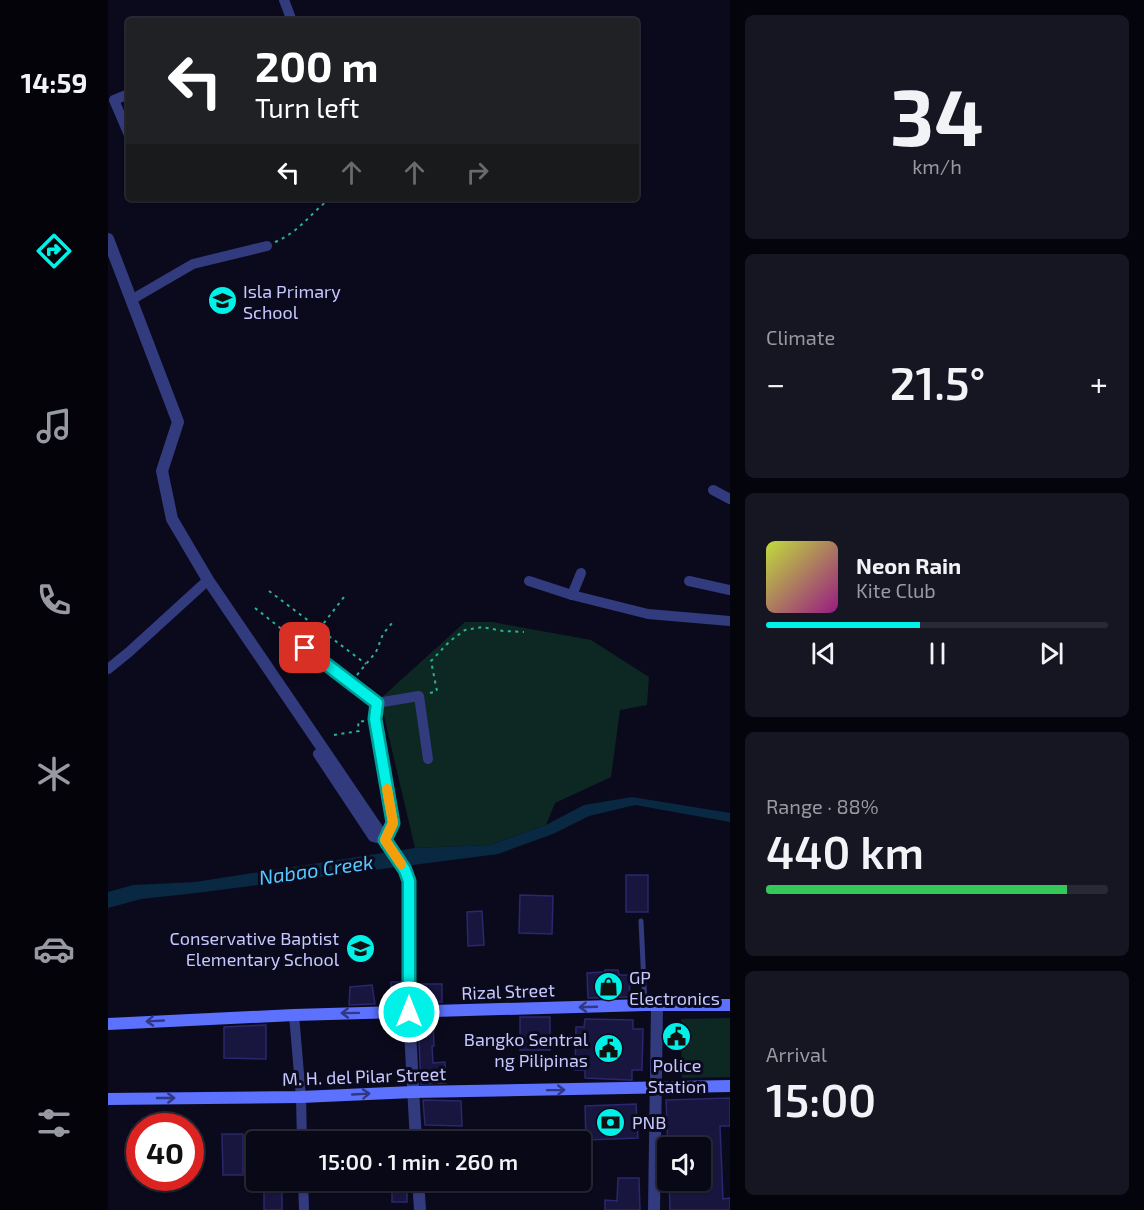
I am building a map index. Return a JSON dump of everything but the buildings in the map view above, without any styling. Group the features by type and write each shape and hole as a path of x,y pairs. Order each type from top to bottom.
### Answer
{"main road":[{"name":"Rizal Street","path":"108,1024 294,1014 730,1005"},
{"name":"M. H. del Pilar Street","path":"108,1099 301,1097 413,1092 730,1086"}],"street":[{"path":"284,0 291,18"},
{"path":"126,95 114,100 126,128"},
{"path":"108,239 178,422 162,471 172,519 208,580 388,844 405,870 409,881 409,1012 415,1131"},
{"path":"131,300 193,264 267,246"},
{"path":"713,490 730,499"},
{"path":"572,595 581,573"},
{"path":"108,669 208,580"},
{"path":"529,581 572,595 648,614 730,621"},
{"path":"689,581 730,590"},
{"path":"305,648 377,703 419,696 428,759"},
{"path":"377,703 375,719 393,823 388,844"},
{"path":"318,754 373,837 388,844"},
{"path":"651,1006 657,1088 654,1210"},
{"path":"294,1014 302,1131"},
{"path":"303,1191 304,1210"},
{"path":"419,1191 420,1210"}],"lane":[{"path":"641,921 651,1006"}],"path":[{"path":"267,246 288,237 327,201"},
{"path":"269,591 366,664"},
{"path":"255,608 305,648 344,597"},
{"path":"351,682 376,652 383,634 392,623"},
{"path":"419,696 437,692 431,661 450,641 465,630 482,627 524,632"},
{"path":"334,735 359,731 358,722 375,719"}],"green space":[{"path":"465,622 492,622 591,640 649,677 647,705 620,710 611,777 555,803 546,825 490,845 415,848 380,699"},
{"path":"730,1018 730,1077 682,1078 681,1019"}],"water":[{"name":"Nabao Creek","path":"632,797 730,813 730,822 635,805 589,816 553,834 498,854 141,899 108,908 108,892 133,885 195,882 415,848 490,845 546,825 584,805"}],"slow traffic":[{"path":"387,789 393,823 385,840 401,864"}],"place":[{"name":"Isla Primary School","path":"222,301"},
{"name":"Conservative Baptist Elementary School","path":"360,948"},
{"name":"GP Electronics","path":"608,987"},
{"name":"Police Station","path":"677,1036"},
{"name":"Bangko Sentral ng Pilipinas","path":"609,1049"},
{"name":"PNB","path":"611,1122"}],"route":[{"path":"305,648 377,703 375,719 393,823 385,840 405,870 409,881 409,1012"}]}
